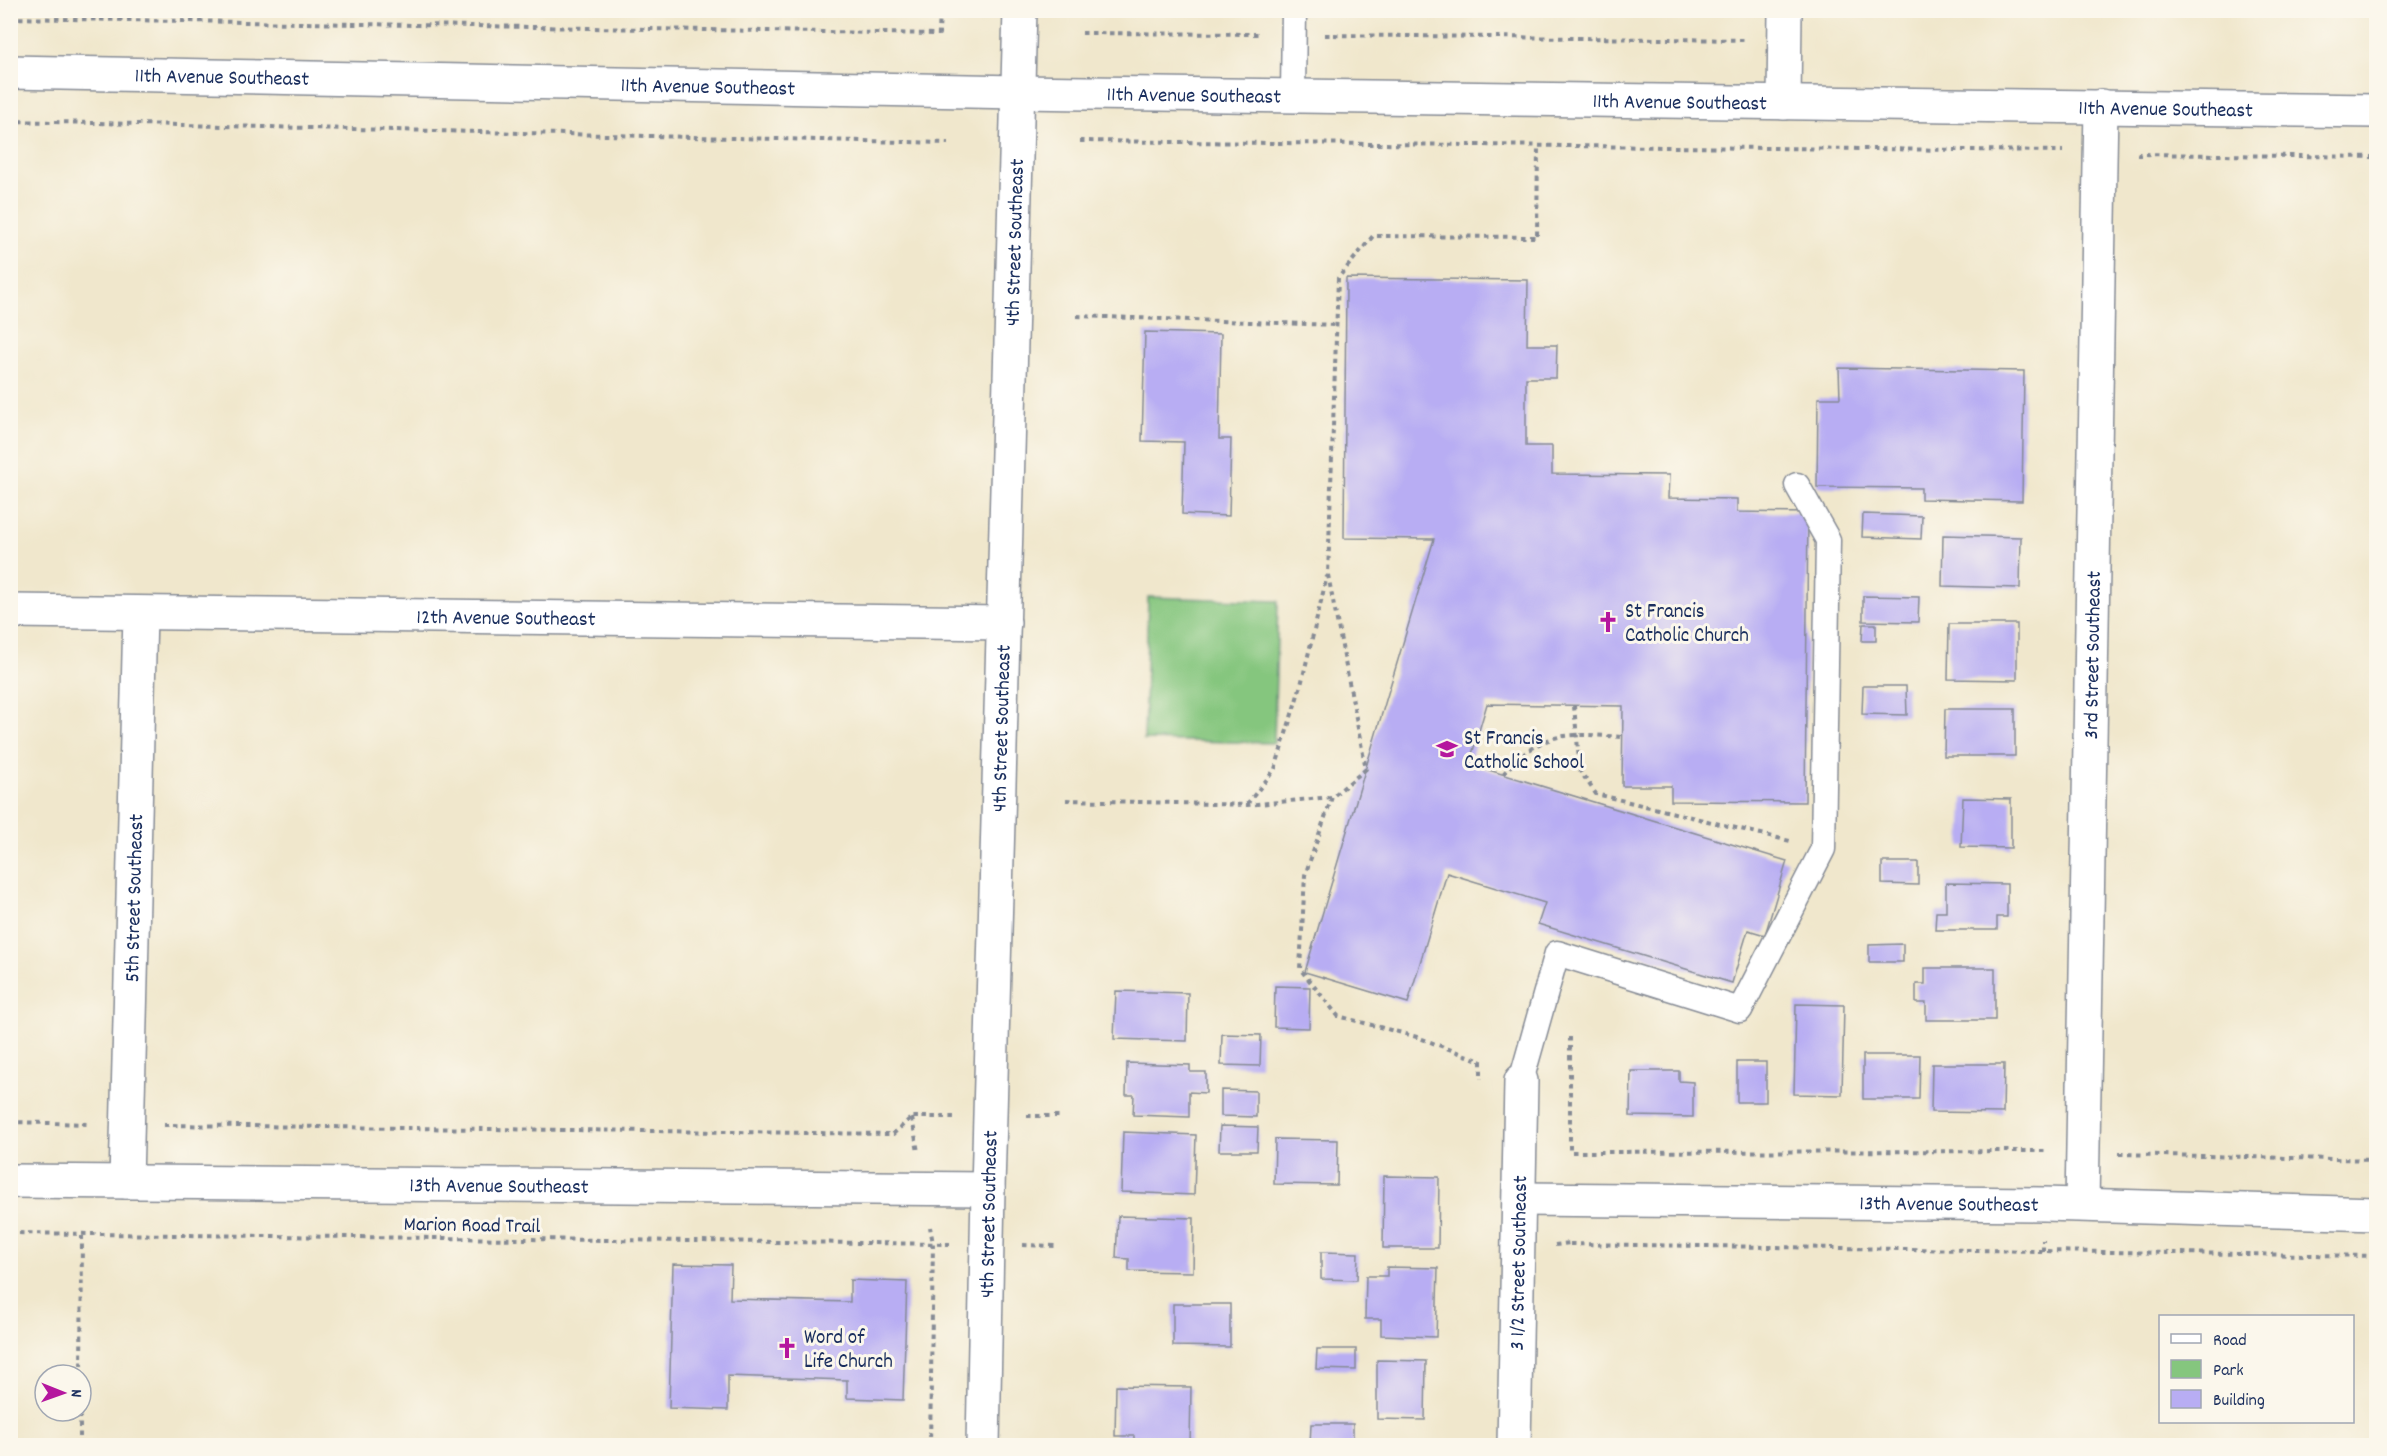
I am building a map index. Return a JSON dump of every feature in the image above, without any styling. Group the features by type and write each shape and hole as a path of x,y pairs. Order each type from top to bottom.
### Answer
{"street":[{"name":"4th Street Southeast","path":"983,1446 1020,10"},
{"path":"1784,103 1785,25"},
{"name":"11th Avenue Southeast","path":"10,72 1018,92 1293,94 2376,111"},
{"name":"3rd Street Southeast","path":"2082,1204 2102,106"},
{"name":"12th Avenue Southeast","path":"10,611 1004,623"},
{"name":"5th Street Southeast","path":"126,1182 140,614"},
{"name":"3 1/2 Street Southeast","path":"1515,1446 1521,1199 1521,1081"},
{"name":"13th Avenue Southeast","path":"10,1180 988,1189"},
{"name":"13th Avenue Southeast","path":"1521,1199 2082,1204 2376,1214"}],"lane":[{"path":"1293,94 1294,22"},
{"path":"1521,1081 1557,953 1740,1010 1823,849 1828,540 1797,485"}],"path":[{"path":"10,18 939,34 940,10"},
{"path":"1082,33 1294,22 1785,25"},
{"path":"10,121 948,143"},
{"path":"1080,141 2063,151 2063,163"},
{"path":"1247,805 1275,769 1301,685 1328,575 1338,278 1374,236 1538,237 1538,146"},
{"path":"2139,166 2139,154 2376,157"},
{"path":"1077,316 1336,325"},
{"path":"1328,575 1366,769 1332,797 1305,875 1300,969 1338,1016 1417,1037 1481,1061"},
{"path":"1574,705 1580,771 1596,794 1823,849"},
{"path":"1503,774 1520,755 1549,738 1578,734 1622,737"},
{"path":"1066,800 1247,805 1332,797"},
{"path":"1570,1027 1570,1152 2046,1152 2046,1140"},
{"path":"10,1122 893,1134 912,1117"},
{"path":"2118,1142 2118,1154"},
{"name":"Marion Road Trail","path":"10,1233 82,1236 933,1244 930,1446"},
{"path":"81,1363 82,1236"},
{"path":"1570,1244 2376,1256"},
{"path":"80,1423 80,1446"}],"green space":[{"path":"1148,597 1278,601 1274,743 1144,740"}],"building":[{"name":"St Francis Catholic Church","path":"1346,278 1528,280 1527,345 1557,345 1556,378 1526,378 1526,446 1552,446 1552,474 1669,475 1668,498 1737,499 1737,512 1808,513 1805,802 1671,801 1671,786 1622,786 1623,706 1487,704 1469,764 1787,861 1765,935 1748,930 1732,983 1538,924 1545,903 1447,873 1408,1003 1305,972 1434,539 1344,538"},
{"path":"1145,332 1221,334 1219,439 1231,439 1229,516 1182,514 1184,442 1142,441"},
{"path":"1839,368 2024,371 2022,501 1921,499 1921,488 1817,487 1818,398 1840,398"},
{"path":"1863,514 1922,516 1921,539 1862,537"},
{"path":"1943,535 2021,537 2020,588 1942,586"},
{"path":"1863,596 1919,597 1918,622 1863,621"},
{"path":"1863,624 1876,624 1876,641 1862,641"},
{"path":"1949,624 2017,624 2017,680 1948,679"},
{"path":"1863,686 1906,686 1907,715 1862,714"},
{"path":"1945,709 2015,709 2015,756 1944,756"},
{"path":"1963,798 2011,799 2011,848 1961,847"},
{"path":"1882,862 1918,862 1918,885 1882,884"},
{"path":"1946,883 2007,884 2007,917 1997,917 1997,930 1935,930 1936,912 1946,912"},
{"path":"1903,944 1903,962 1869,962 1869,945"},
{"path":"1925,968 1995,968 1995,1020 1926,1020 1926,1003 1916,1003 1916,984 1925,984"},
{"path":"1275,986 1310,987 1309,1028 1274,1027"},
{"path":"1116,991 1188,993 1187,1041 1114,1039"},
{"path":"1796,1004 1844,1005 1842,1095 1794,1094"},
{"path":"1222,1034 1261,1035 1260,1066 1221,1065"},
{"path":"1863,1055 1920,1055 1919,1099 1863,1099"},
{"path":"1737,1062 1766,1062 1766,1102 1737,1102"},
{"path":"1127,1063 1190,1065 1190,1072 1206,1072 1206,1093 1189,1092 1189,1117 1133,1115 1134,1095 1126,1095"},
{"path":"1932,1064 2004,1064 2003,1113 1931,1112"},
{"path":"1631,1071 1679,1071 1679,1081 1693,1082 1693,1117 1630,1116"},
{"path":"1221,1090 1256,1091 1256,1117 1221,1116"},
{"path":"1220,1126 1258,1127 1257,1151 1219,1151"},
{"path":"1123,1132 1196,1135 1194,1195 1121,1192"},
{"path":"1275,1139 1338,1140 1337,1185 1274,1184"},
{"path":"1384,1176 1439,1177 1438,1248 1383,1248"},
{"path":"1118,1216 1194,1218 1193,1272 1129,1271 1129,1259 1116,1258"},
{"path":"1321,1252 1358,1253 1357,1280 1321,1279"},
{"name":"Word of Life Church","path":"673,1264 731,1265 730,1299 850,1302 850,1280 907,1282 903,1400 847,1398 847,1380 728,1376 728,1410 669,1408"},
{"path":"1387,1267 1438,1268 1436,1337 1381,1335 1381,1319 1365,1319 1366,1276 1387,1276"},
{"path":"1173,1304 1230,1304 1230,1347 1173,1346"},
{"path":"1317,1349 1356,1349 1356,1370 1316,1369"},
{"path":"1377,1360 1426,1361 1425,1420 1377,1419"},
{"path":"1116,1386 1191,1387 1190,1446 1134,1446 1134,1436 1115,1436"},
{"path":"1311,1424 1353,1424 1353,1446 1310,1446"}],"place":[{"name":"St Francis Catholic Church","path":"1608,622"},
{"name":"St Francis Catholic School","path":"1447,749"},
{"name":"Word of Life Church","path":"787,1348"}]}
